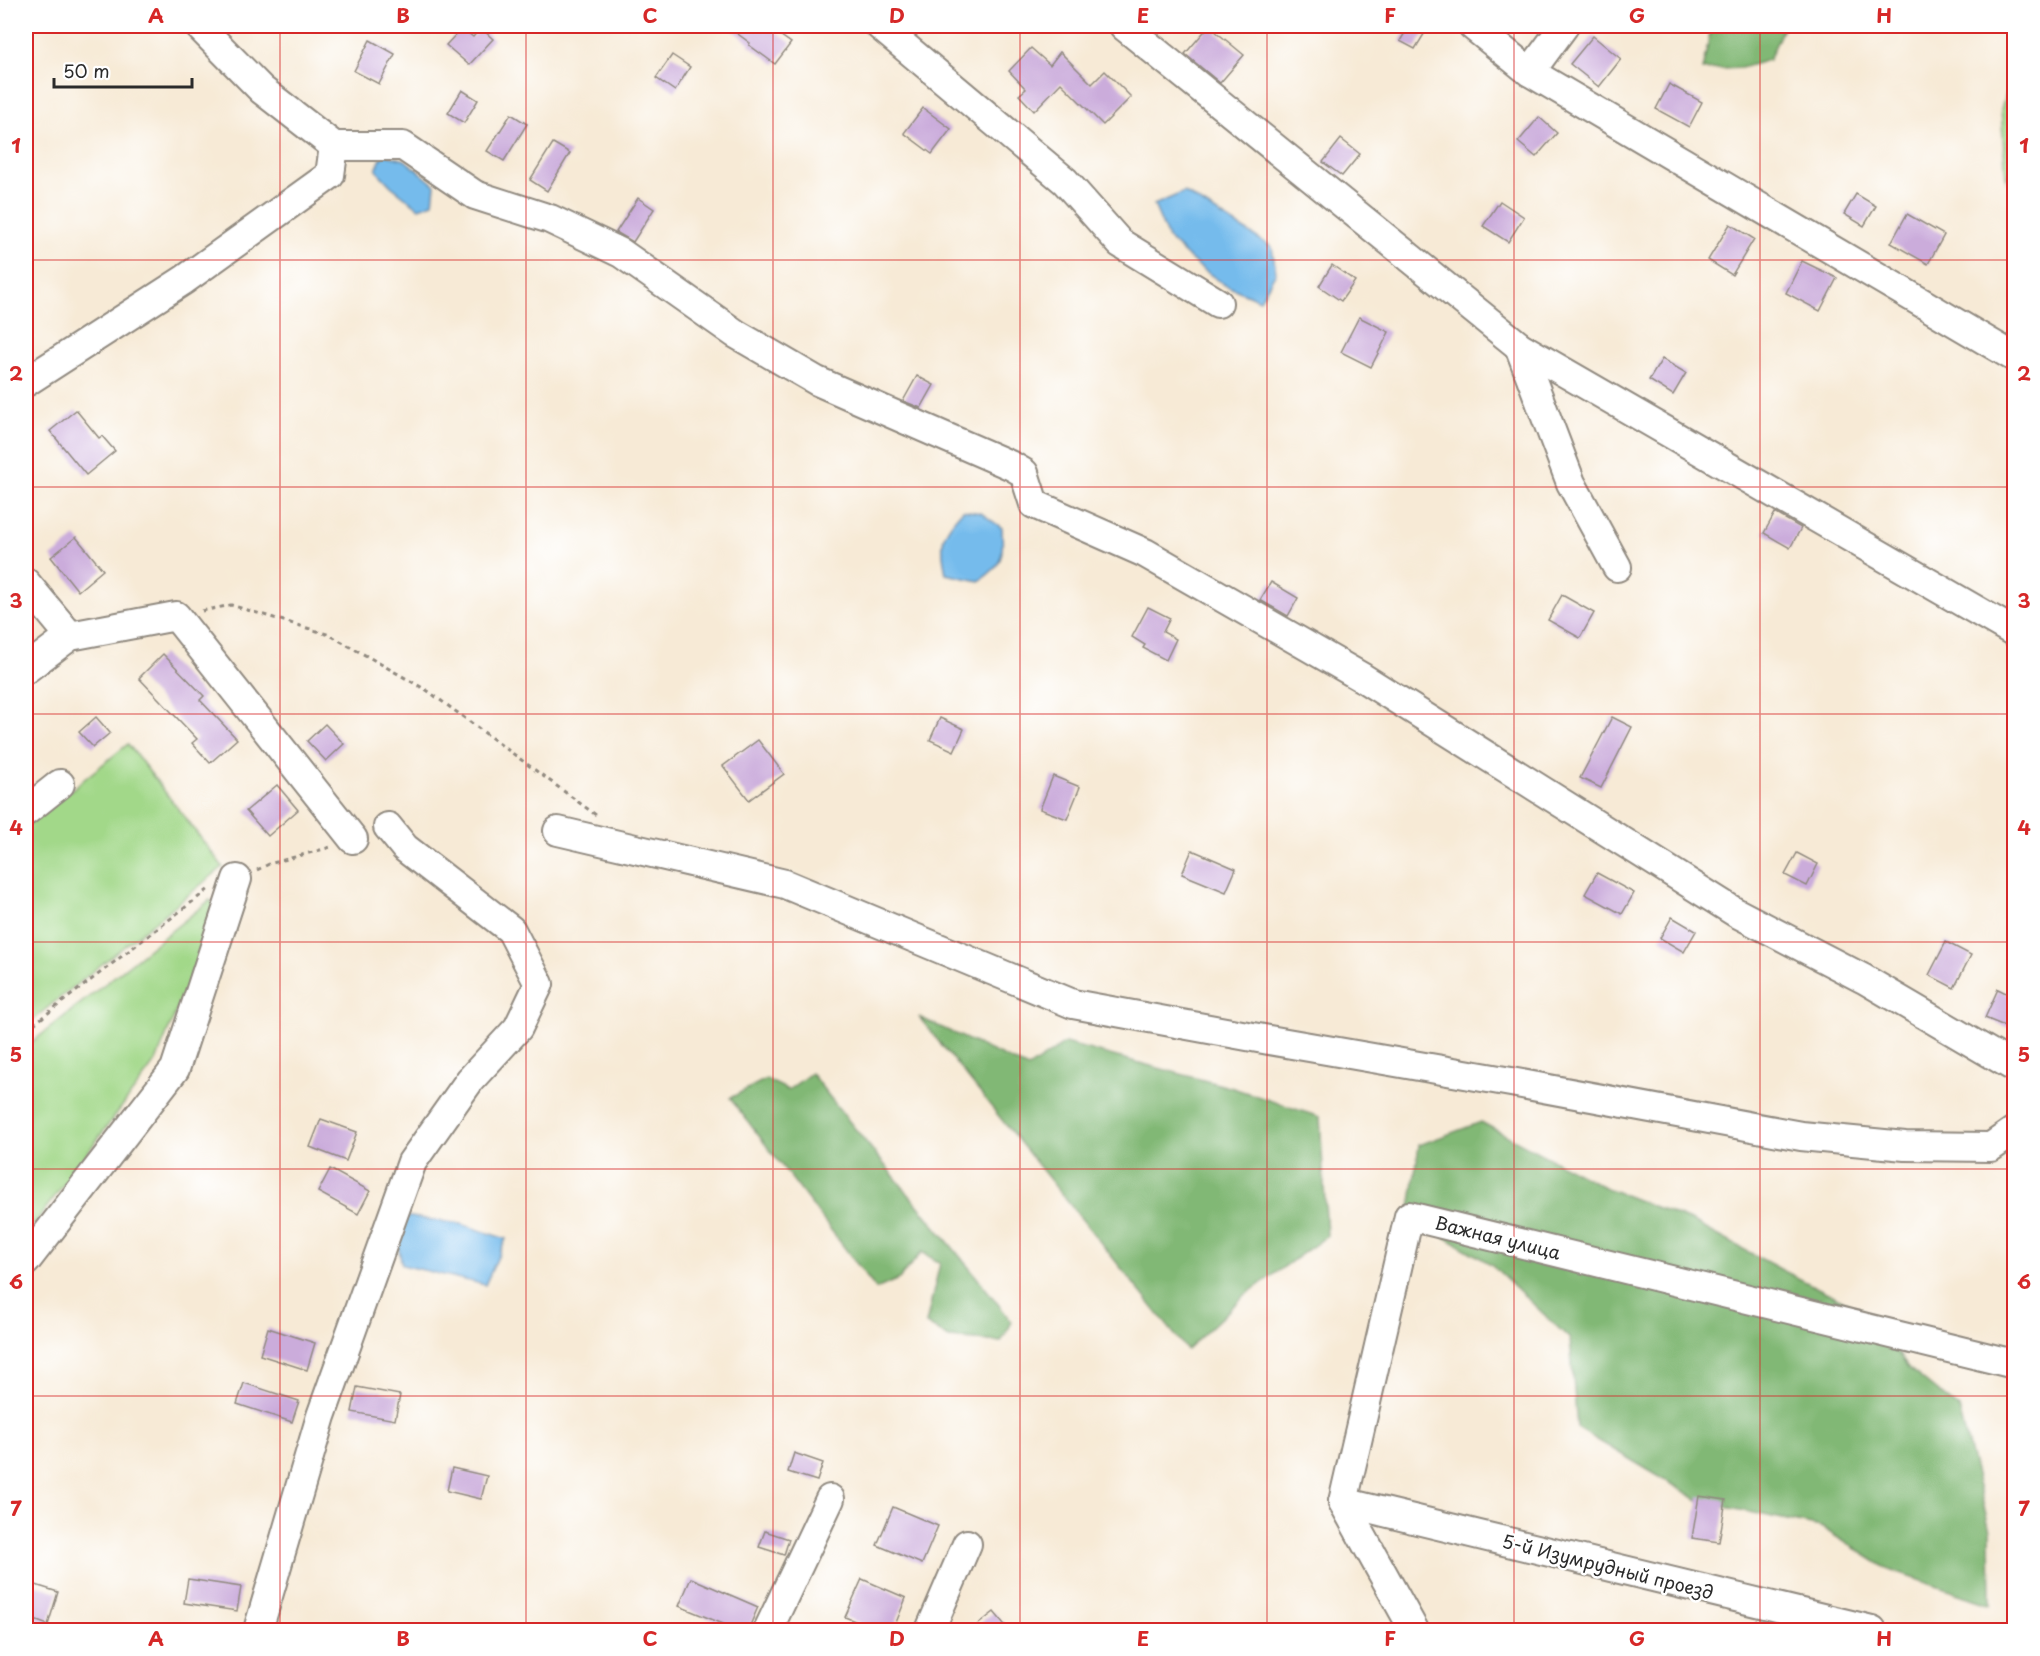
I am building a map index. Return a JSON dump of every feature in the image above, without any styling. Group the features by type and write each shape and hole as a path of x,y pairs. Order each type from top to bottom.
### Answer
{"street":[{"path":"199,26 262,90 334,146 403,146 476,195 550,219 621,253 736,334 817,381 1024,473 1034,504 1145,553 1352,672 1735,912 1864,979 2014,1067"},
{"path":"880,26 1065,181 1120,243 1218,303"},
{"path":"1124,26 1519,346 2014,632"},
{"path":"1473,26 1530,72 2014,357"},
{"path":"1530,72 1564,26"},
{"path":"26,382 184,280 330,176 334,146"},
{"path":"1519,346 1571,483 1617,567"},
{"path":"26,583 70,636"},
{"path":"26,669 70,636 176,616 353,839"},
{"path":"26,811 60,784"},
{"path":"258,1630 321,1416 412,1162 470,1080 518,1028 539,984 511,930 405,848 387,827"},
{"path":"558,831 785,884 1073,1004 1801,1136 1905,1146 1991,1147 2014,1131"},
{"path":"26,1261 175,1070 237,879"},
{"name":"Важная улица","path":"1343,1502 1409,1216 2014,1364"},
{"path":"768,1630 830,1499"},
{"path":"1343,1502 1414,1630"},
{"name":"5-й Изумрудный проезд","path":"1343,1502 1872,1630"},
{"path":"930,1630 967,1544"}],"path":[{"path":"176,616 231,605 330,635 428,691 600,818"},
{"path":"26,1030 212,886 237,879 269,864 353,839"}],"green space":[{"path":"1719,26 1784,26 1769,60 1741,68 1702,70 1710,34"},
{"path":"2014,62 2014,166 2006,180 2001,109"},
{"path":"128,744 223,867 26,1025 26,826"},
{"path":"210,900 218,908 156,1061 26,1235 26,1047"},
{"path":"919,1017 1028,1068 1065,1043 1233,1088 1320,1117 1327,1236 1245,1295 1187,1350"},
{"path":"811,1073 1012,1322 1001,1342 949,1338 926,1324 940,1263 922,1252 899,1279 876,1289 730,1098 766,1079 788,1090"},
{"path":"1481,1122 1604,1187 1693,1222 1866,1312 1911,1370 1959,1409 1990,1530 1991,1605 1889,1570 1821,1527 1702,1502 1577,1428 1570,1339 1491,1264 1409,1216 1419,1145"}],"water":[{"path":"383,154 405,160 435,185 433,203 419,208 391,186 376,170"},
{"path":"1184,192 1272,247 1276,272 1260,300 1225,285 1197,265 1168,238 1154,205"},
{"path":"963,510 981,513 1002,528 1002,553 998,565 979,581 946,574 943,554 944,539 946,532"},
{"path":"404,1216 461,1224 506,1239 485,1285 402,1265 398,1246"}],"building":[{"path":"727,26 767,26 791,43 775,64"},
{"path":"1209,26 1244,55 1220,83 1185,54"},
{"path":"1409,26 1429,26 1415,49 1400,41"},
{"path":"462,28 473,37 481,28 493,39 469,65 446,45"},
{"path":"1593,36 1621,59 1599,87 1570,64"},
{"path":"370,40 395,54 379,84 354,71"},
{"path":"1031,48 1050,65 1060,52 1092,84 1105,71 1131,97 1103,125 1061,83 1034,111 1019,95 1026,89 1009,71"},
{"path":"672,55 690,67 675,91 656,78"},
{"path":"1669,84 1702,102 1689,127 1656,109"},
{"path":"462,90 478,100 464,123 448,113"},
{"path":"923,108 951,129 932,154 904,133"},
{"path":"511,114 527,124 504,161 487,151"},
{"path":"1539,117 1557,133 1536,157 1518,142"},
{"path":"1341,139 1360,154 1342,176 1323,162"},
{"path":"553,143 570,153 547,191 530,180"},
{"path":"1856,194 1876,206 1864,226 1844,214"},
{"path":"638,198 654,209 633,242 616,232"},
{"path":"1500,201 1524,217 1508,242 1483,226"},
{"path":"1907,214 1944,235 1928,264 1891,243"},
{"path":"1730,224 1754,239 1732,275 1708,260"},
{"path":"1802,261 1837,278 1820,311 1786,293"},
{"path":"1332,265 1355,281 1341,301 1319,286"},
{"path":"1359,317 1389,332 1371,367 1341,352"},
{"path":"1662,359 1686,373 1673,395 1649,380"},
{"path":"917,376 934,385 921,408 903,401"},
{"path":"76,410 99,438 102,436 115,451 86,475 50,431"},
{"path":"1775,513 1801,528 1790,548 1764,533"},
{"path":"76,537 103,570 78,591 51,557"},
{"path":"1271,582 1298,598 1288,616 1260,600"},
{"path":"1562,595 1594,613 1580,638 1548,620"},
{"path":"1148,607 1170,618 1163,632 1176,639 1166,660 1143,648 1145,645 1132,637"},
{"path":"163,654 204,696 200,700 237,739 210,763 192,743 197,739 139,678"},
{"path":"96,717 110,733 93,747 79,732"},
{"path":"1612,717 1632,727 1601,788 1580,778"},
{"path":"940,718 964,729 954,751 930,740"},
{"path":"325,724 344,744 326,761 307,741"},
{"path":"758,740 784,774 749,800 723,766"},
{"path":"1053,776 1080,787 1067,819 1040,809"},
{"path":"277,785 298,810 268,836 246,811"},
{"path":"1192,850 1236,869 1226,892 1182,874"},
{"path":"1797,853 1818,864 1807,886 1785,875"},
{"path":"1597,873 1634,893 1622,914 1585,894"},
{"path":"1672,917 1696,931 1684,952 1660,938"},
{"path":"1946,942 1971,955 1954,988 1929,975"},
{"path":"1998,989 2014,997 2014,1030 1985,1018"},
{"path":"321,1119 357,1132 346,1161 310,1147"},
{"path":"330,1169 370,1191 358,1214 318,1192"},
{"path":"268,1328 315,1343 307,1370 260,1355"},
{"path":"244,1383 299,1401 292,1422 237,1404"},
{"path":"357,1387 400,1395 395,1420 352,1412"},
{"path":"794,1453 823,1463 817,1481 788,1472"},
{"path":"452,1468 487,1476 481,1499 447,1491"},
{"path":"1699,1496 1726,1500 1719,1542 1692,1538"},
{"path":"893,1507 938,1526 922,1564 877,1545"},
{"path":"765,1531 789,1539 784,1555 759,1547"},
{"path":"691,1578 758,1607 748,1630 738,1630 679,1606"},
{"path":"188,1579 241,1587 237,1611 184,1603"},
{"path":"862,1579 906,1598 893,1630 877,1630 845,1617"},
{"path":"26,1582 58,1592 48,1625 26,1617"},
{"path":"994,1612 1009,1630 971,1630"}]}
